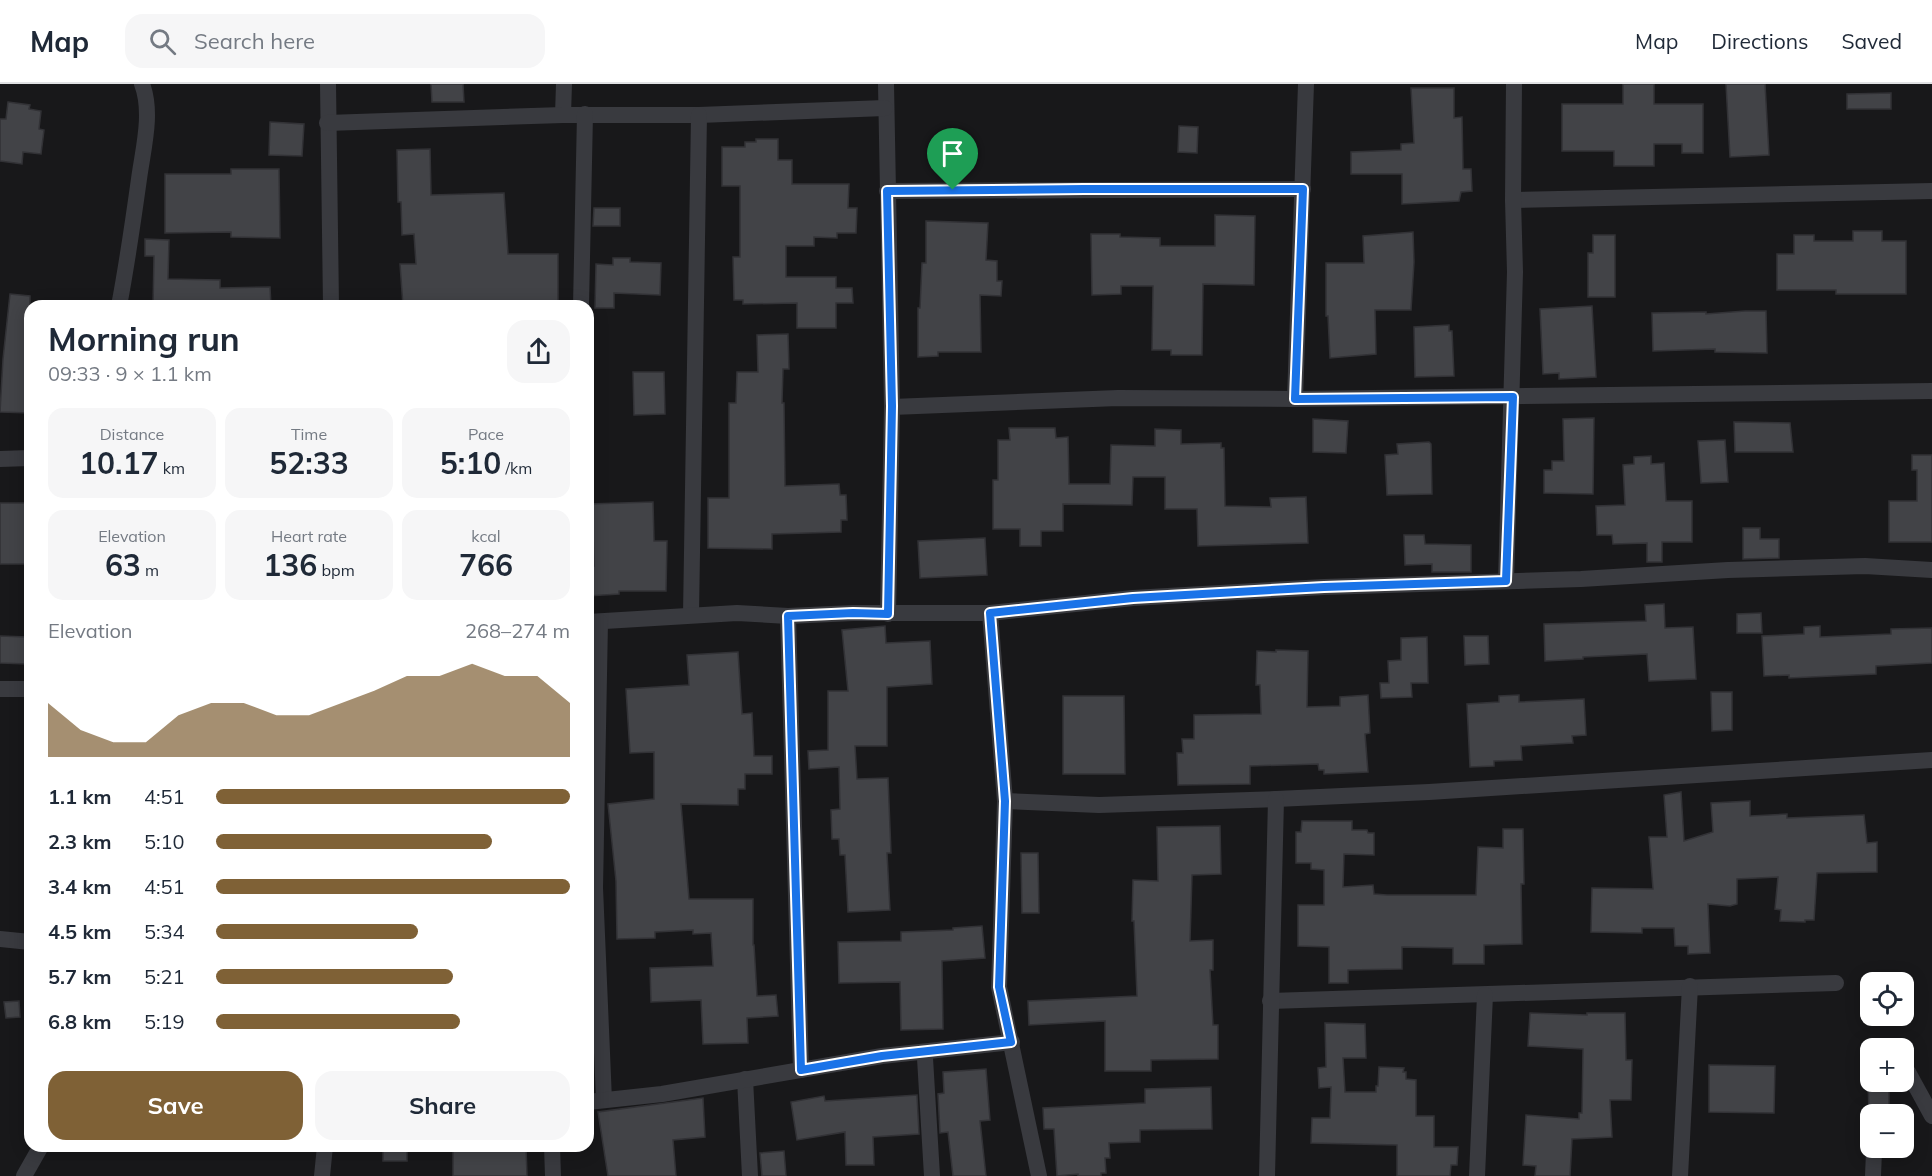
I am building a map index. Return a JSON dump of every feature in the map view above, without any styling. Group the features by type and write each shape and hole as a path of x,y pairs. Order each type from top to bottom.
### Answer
{"street":[{"path":"120,300 129,256 147,121 146,96 142,84"},
{"path":"328,84 331,300"},
{"path":"563,115 564,84"},
{"path":"886,84 892,406 888,614"},
{"path":"1295,399 1306,84"},
{"path":"1506,581 1513,397 1514,84"},
{"path":"327,123 585,114 699,115 885,108"},
{"path":"581,300 585,114"},
{"path":"691,615 699,115"},
{"path":"887,191 1303,189"},
{"path":"1513,200 1932,191"},
{"path":"892,406 1118,398 1295,399 1932,391"},
{"path":"0,459 24,458"},
{"path":"1011,1042 882,1056 662,1094 596,1101 594,622 736,613 788,616 853,613 990,613 1133,598 1324,587 1728,570 1866,566 1932,570"},
{"path":"990,613 1005,801 999,987 1039,1176"},
{"path":"788,616 801,1070"},
{"path":"0,689 24,689"},
{"path":"1005,801 1099,804 1276,799 1429,792 1932,760"},
{"path":"1267,1176 1276,799"},
{"path":"0,939 24,941"},
{"path":"1270,1001 1836,983"},
{"path":"1680,1176 1690,986"},
{"path":"1477,1176 1485,995"},
{"path":"925,1058 932,1176"},
{"path":"745,1079 750,1176"},
{"path":"1914,1083 1932,1116"},
{"path":"24,1176 38,1152"},
{"path":"322,1176 324,1152"},
{"path":"552,1152 553,1176"},
{"path":"1873,1176 1874,1158"}],"building":[{"path":"431,84 463,84 464,102 432,102"},
{"path":"1623,84 1654,84 1654,104 1703,104 1703,153 1682,153 1682,144 1654,144 1654,166 1614,166 1614,151 1562,151 1562,104 1623,104"},
{"path":"1726,84 1765,84 1769,155 1730,157"},
{"path":"1411,88 1454,88 1454,118 1462,117 1463,169 1471,169 1472,191 1461,192 1459,201 1402,204 1402,174 1351,174 1351,152 1401,150 1401,144 1414,143"},
{"path":"1891,93 1891,109 1847,109 1847,94"},
{"path":"8,102 30,105 29,109 41,111 39,129 44,130 41,154 23,152 22,164 0,161 0,119 6,119"},
{"path":"270,122 304,124 302,156 269,155"},
{"path":"1179,126 1198,127 1197,153 1178,152"},
{"path":"756,139 778,139 778,160 792,160 792,184 849,184 848,208 857,208 856,233 837,233 837,238 814,237 814,246 786,246 786,277 836,277 836,288 852,288 853,303 836,303 836,328 797,328 797,303 743,304 743,300 734,300 733,257 740,257 740,186 722,186 722,147 745,147 745,142 756,142"},
{"path":"430,149 431,195 504,193 508,254 558,254 558,300 403,300 400,264 416,264 414,234 402,235 401,202 398,202 397,150"},
{"path":"231,169 279,169 280,238 231,237 231,232 165,233 165,174 231,174"},
{"path":"594,208 620,208 620,226 593,226"},
{"path":"1215,215 1255,216 1254,285 1203,284 1202,355 1171,355 1171,350 1152,350 1153,286 1121,286 1121,294 1092,295 1091,234 1160,238 1160,246 1215,246"},
{"path":"926,221 988,223 986,260 997,261 997,281 1002,281 1001,296 980,295 981,352 938,352 938,356 918,357 918,308 920,308 922,263 926,263"},
{"path":"1853,231 1882,231 1882,241 1906,241 1906,294 1836,294 1836,290 1777,290 1777,254 1794,254 1794,235 1814,235 1814,241 1853,241"},
{"path":"1413,232 1411,310 1375,310 1376,354 1330,358 1328,316 1326,316 1326,263 1364,263 1363,236"},
{"path":"1593,235 1615,235 1615,297 1588,297 1588,253 1593,253"},
{"path":"145,239 169,240 168,279 220,280 220,288 270,287 271,300 153,300 154,256 145,256"},
{"path":"613,258 630,258 630,262 661,263 660,295 614,293 614,308 595,308 596,264 613,265"},
{"path":"10,294 30,296 30,300 24,300 24,413 0,412"},
{"path":"1592,306 1596,377 1559,379 1559,373 1543,374 1540,309"},
{"path":"1766,311 1767,353 1715,352 1715,349 1653,351 1652,313 1706,312 1706,314"},
{"path":"1449,325 1449,331 1452,331 1454,376 1415,377 1414,327"},
{"path":"788,334 789,369 783,369 782,403 784,403 785,486 839,484 840,495 846,495 847,520 841,520 841,532 772,534 772,549 708,548 708,498 729,498 729,403 736,403 737,372 758,372 757,335"},
{"path":"633,372 664,372 665,414 634,415"},
{"path":"1594,418 1593,494 1544,493 1544,470 1552,470 1552,461 1564,461 1563,419"},
{"path":"1313,419 1348,421 1346,453 1313,452"},
{"path":"1734,422 1790,423 1793,452 1735,452"},
{"path":"1009,428 1055,428 1056,438 1068,437 1069,484 1110,484 1111,445 1155,446 1155,429 1181,430 1181,444 1221,443 1221,448 1224,448 1225,506 1271,507 1270,498 1306,497 1308,543 1198,546 1197,509 1165,509 1165,477 1133,477 1132,505 1063,504 1063,531 1041,531 1041,546 1020,546 1020,529 993,529 993,480 998,480 998,440 1010,440"},
{"path":"1725,440 1728,482 1701,483 1698,441"},
{"path":"1429,442 1431,444 1432,494 1387,495 1385,455 1398,454 1397,444"},
{"path":"1912,455 1932,455 1932,542 1889,542 1889,501 1917,501 1917,470 1912,470"},
{"path":"1651,456 1651,464 1664,463 1666,501 1692,501 1692,542 1662,542 1662,562 1647,562 1647,543 1613,544 1612,535 1597,535 1596,506 1625,505 1623,465 1634,464 1634,457"},
{"path":"653,502 654,541 667,541 666,591 619,591 619,594 594,596 594,504"},
{"path":"0,503 24,503 24,564 0,564"},
{"path":"1743,528 1760,528 1760,539 1779,539 1779,558 1743,559"},
{"path":"1404,535 1424,535 1425,544 1471,545 1471,572 1432,572 1432,564 1405,565"},
{"path":"985,538 987,575 920,578 918,541"},
{"path":"1664,604 1665,628 1693,627 1696,679 1649,681 1647,654 1545,661 1544,624 1646,621 1645,605"},
{"path":"1761,613 1762,633 1737,633 1737,614"},
{"path":"885,626 886,643 930,641 932,684 887,687 887,746 855,746 857,779 888,778 891,853 887,853 890,910 848,912 845,855 840,855 839,839 832,839 831,810 840,809 839,767 809,769 808,751 828,750 828,691 848,691 842,630"},
{"path":"1820,626 1820,637 1891,634 1891,629 1932,628 1932,663 1876,666 1876,674 1789,678 1789,675 1764,676 1762,636 1804,634 1804,627"},
{"path":"0,636 24,637 24,664 0,663"},
{"path":"1464,636 1488,636 1489,664 1465,665"},
{"path":"1427,637 1428,683 1411,683 1412,697 1381,698 1380,683 1389,683 1388,661 1401,660 1401,638"},
{"path":"1276,650 1308,651 1307,707 1340,706 1340,697 1368,695 1370,733 1365,734 1368,772 1324,774 1324,770 1319,770 1318,764 1250,766 1250,784 1178,785 1177,753 1183,753 1182,739 1194,739 1194,715 1261,714 1260,685 1256,685 1257,651 1276,652"},
{"path":"738,652 742,714 752,713 754,756 772,756 772,774 745,774 745,789 738,789 738,805 681,804 689,899 753,899 753,945 757,996 776,995 778,1016 747,1018 748,1043 703,1044 701,1000 651,1002 650,968 713,966 711,933 693,934 693,930 655,932 655,938 617,939 616,881 608,804 654,799 654,752 630,753 626,689 689,685 687,655"},
{"path":"1711,692 1732,692 1732,730 1712,731"},
{"path":"1519,695 1519,702 1584,699 1586,735 1572,736 1573,743 1521,746 1522,760 1494,761 1494,766 1470,767 1467,704 1499,702 1499,696"},
{"path":"1063,696 1124,696 1125,774 1063,774"},
{"path":"1681,792 1684,841 1713,832 1711,803 1750,801 1750,816 1787,814 1787,818 1864,815 1867,843 1877,842 1877,872 1817,873 1814,920 1805,920 1805,922 1780,921 1781,910 1775,909 1778,877 1737,879 1737,904 1730,906 1708,904 1710,953 1688,954 1688,946 1675,946 1674,928 1642,928 1642,933 1591,932 1592,888 1653,889 1649,837 1667,837 1664,795"},
{"path":"1302,821 1352,821 1352,830 1367,830 1368,833 1374,833 1374,855 1344,854 1343,887 1373,885 1374,894 1387,895 1476,895 1478,847 1503,848 1503,829 1523,829 1522,944 1484,945 1484,964 1453,964 1453,948 1402,947 1402,969 1348,970 1348,983 1329,983 1329,947 1298,946 1298,905 1324,905 1324,870 1311,869 1311,863 1296,863 1296,832 1301,832"},
{"path":"1220,826 1221,874 1192,875 1190,941 1213,940 1213,970 1210,970 1213,1025 1218,1025 1218,1059 1151,1060 1151,1071 1105,1071 1105,1021 1029,1025 1028,1001 1137,996 1134,921 1132,921 1133,880 1158,881 1157,827"},
{"path":"1021,853 1038,853 1039,913 1022,913"},
{"path":"982,926 985,958 942,961 943,1029 901,1030 900,982 839,983 838,942 901,941 901,932 953,930 953,928"},
{"path":"19,1001 20,1017 6,1018 4,1002"},
{"path":"1530,1013 1587,1015 1587,1013 1625,1013 1626,1060 1632,1060 1631,1100 1610,1100 1612,1137 1572,1139 1570,1176 1535,1176 1536,1166 1523,1165 1526,1115 1579,1119 1579,1113 1582,1113 1583,1049 1528,1046"},
{"path":"1325,1023 1365,1024 1366,1058 1343,1058 1345,1092 1376,1092 1379,1067 1404,1068 1406,1079 1416,1080 1416,1116 1434,1116 1434,1147 1458,1147 1457,1165 1451,1165 1450,1176 1397,1176 1397,1145 1311,1143 1312,1118 1330,1118 1331,1087 1319,1088 1318,1068 1326,1067"},
{"path":"1709,1065 1775,1066 1774,1113 1709,1112"},
{"path":"986,1069 990,1120 980,1121 986,1176 953,1176 948,1132 940,1133 938,1094 944,1093 943,1072"},
{"path":"1211,1087 1212,1129 1140,1130 1140,1142 1109,1143 1110,1158 1105,1158 1106,1173 1101,1173 1101,1176 1078,1176 1078,1174 1057,1176 1054,1129 1044,1129 1043,1108 1145,1103 1145,1089"},
{"path":"1868,1092 1889,1092 1889,1104 1869,1104"},
{"path":"917,1095 919,1134 873,1137 874,1165 846,1165 845,1132 797,1140 791,1102 824,1096 825,1101"},
{"path":"703,1098 705,1137 673,1140 676,1176 608,1176 598,1112"},
{"path":"784,1151 786,1176 762,1176 760,1153"},
{"path":"383,1152 407,1152 407,1161 383,1161"},
{"path":"453,1152 526,1152 527,1176 453,1176"}],"route":[{"path":"1303,189 1295,399 1513,397 1506,581 1324,587 1133,598 990,613 1005,801 999,987 1011,1042 882,1056 801,1070 788,616 888,614 892,406 887,191 953,190 1303,189"}]}
